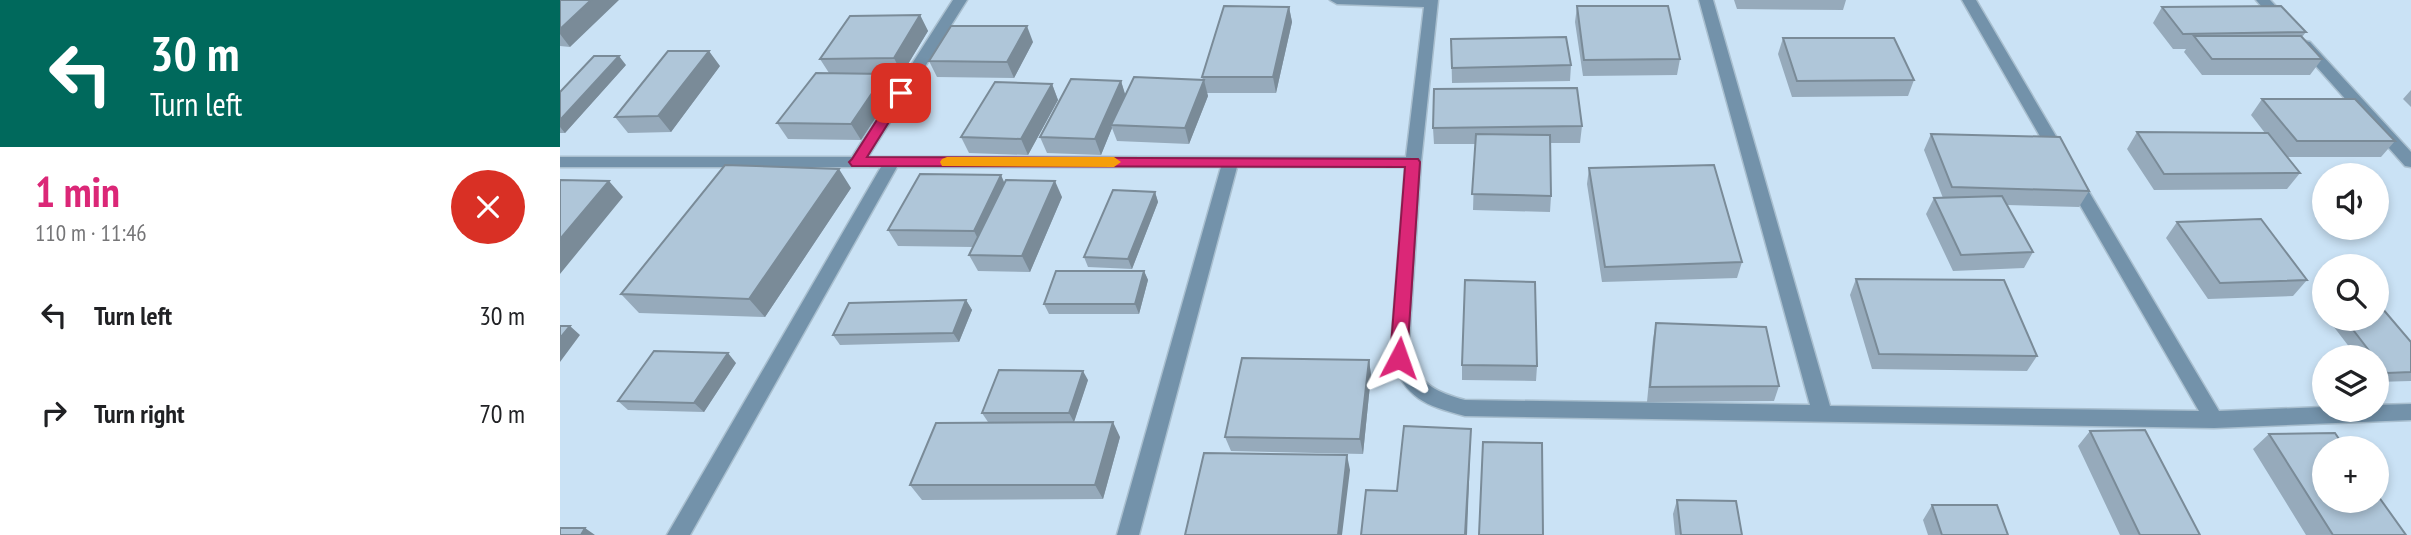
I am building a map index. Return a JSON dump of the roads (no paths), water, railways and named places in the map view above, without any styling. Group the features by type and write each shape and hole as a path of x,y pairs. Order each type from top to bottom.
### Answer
{"street":[{"path":"857,162 960,0"},
{"path":"1337,0 1431,2 1413,162 1399,358 1407,380 1426,397 1465,408 2214,420 2411,412"},
{"path":"1706,0 1822,412"},
{"path":"1969,0 2214,420"},
{"path":"2263,0 2411,162"},
{"path":"560,162 1413,162"},
{"path":"678,535 892,162"},
{"path":"1128,535 1230,162"}]}
